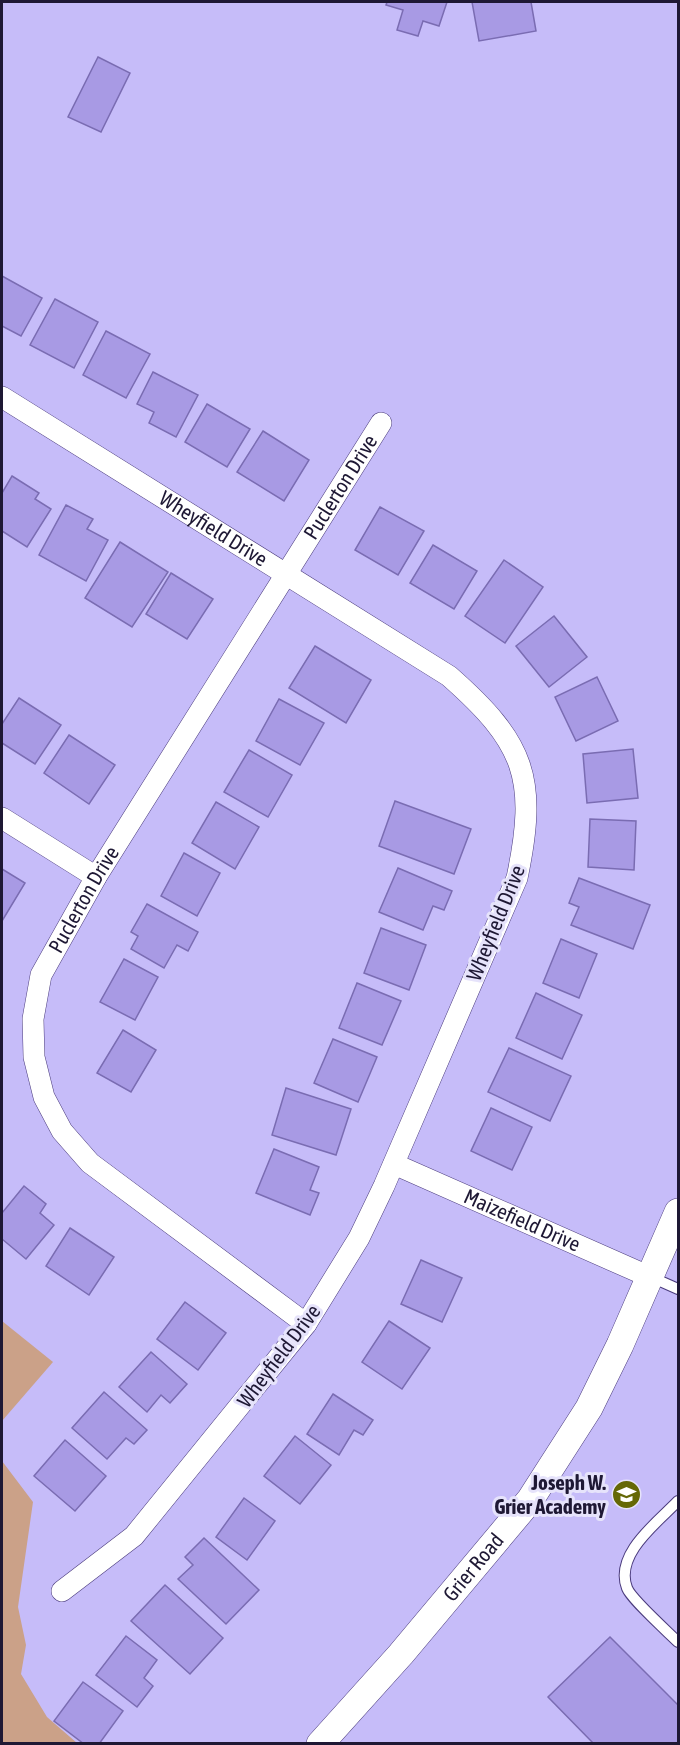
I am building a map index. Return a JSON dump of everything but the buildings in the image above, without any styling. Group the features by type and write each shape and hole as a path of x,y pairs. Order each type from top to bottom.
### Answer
{"street":[{"name":"Wheyfield Drive","path":"2,397 448,676 485,708 513,747 526,788 527,831 518,878 394,1164 359,1238 306,1324 134,1536 62,1591"},
{"name":"Puclerton Drive","path":"306,1324 90,1163 62,1131 44,1097 34,1057 33,1029 41,975 96,877 381,423"},
{"path":"2,818 96,877"},
{"name":"Maizefield Drive","path":"394,1164 650,1277"},
{"name":"Grier Road","path":"320,1743 401,1654 530,1500 589,1408 678,1212"}],"lane":[{"path":"650,1277 678,1289"},
{"path":"678,1501 637,1543 624,1568 627,1590 678,1642"}],"shaded area":[{"path":"2,1321 53,1362 2,1421"},
{"path":"2,1461 33,1502 18,1607 26,1645 21,1674 47,1717 77,1743 2,1743"}],"place":[{"name":"Joseph W. Grier Academy","path":"627,1495"}]}
